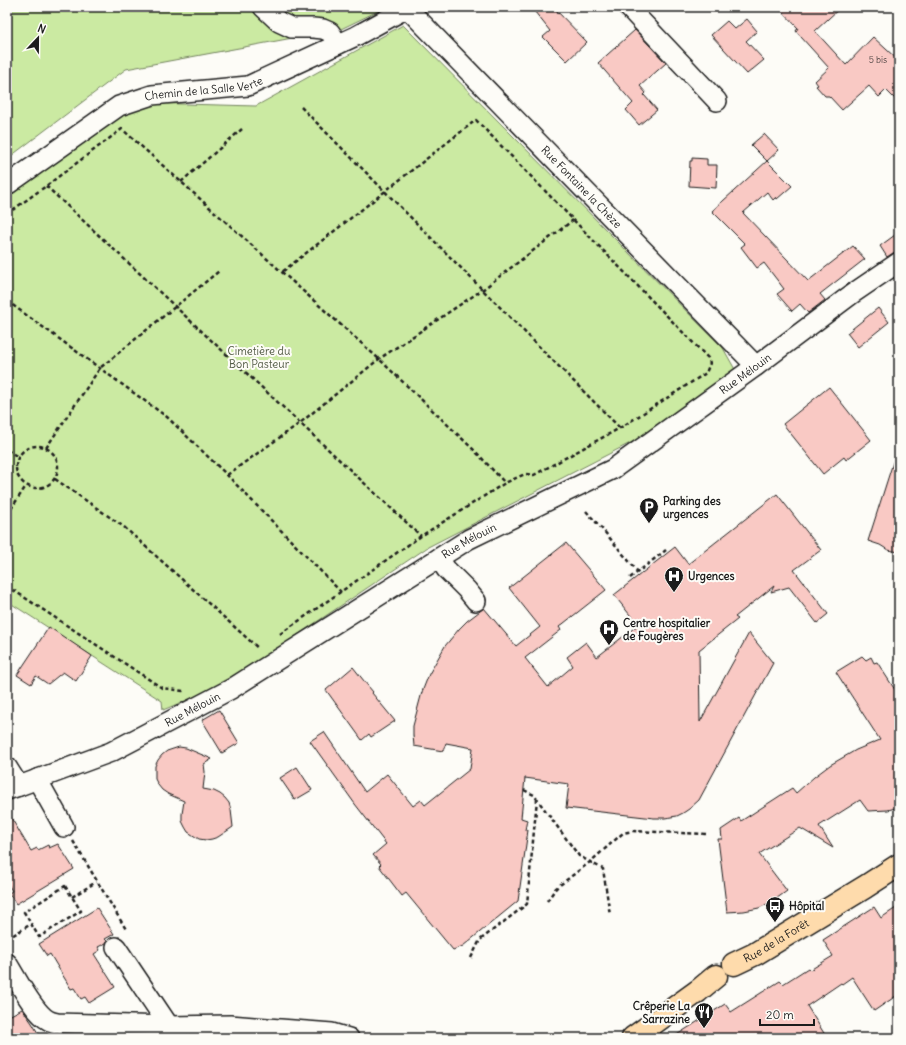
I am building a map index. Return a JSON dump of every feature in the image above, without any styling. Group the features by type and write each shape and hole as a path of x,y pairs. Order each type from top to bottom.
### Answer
{"main road":[{"name":"Rue de la Forêt","path":"632,1038 725,970 755,954 899,866"}],"street":[{"path":"263,7 279,22 292,28 313,28 330,32 338,44"},
{"name":"Chemin de la Salle Verte","path":"7,186 119,106 152,95 248,86 356,36 408,7"},
{"name":"Rue Fontaine la Chèze","path":"408,7 756,366"},
{"path":"628,7 717,101"},
{"name":"Rue Mélouin","path":"13,788 111,752 231,689 469,539 613,470 852,294 899,262"},
{"path":"439,558 446,569 476,601"},
{"path":"7,767 13,788"},
{"path":"37,779 64,827"},
{"path":"116,947 169,1026"},
{"path":"7,963 29,1000 40,1014 47,1020 57,1024 169,1026 230,1025 332,1033 349,1038"}],"path":[{"path":"301,107 620,428"},
{"path":"278,636 421,536 504,483 525,474 534,475 620,428 706,373 710,364 708,358 476,120 282,272"},
{"path":"7,214 122,128 379,359 476,452 504,483"},
{"path":"181,182 242,129"},
{"path":"46,186 421,536"},
{"path":"227,475 300,423 379,359 482,290 573,220"},
{"path":"46,448 100,368 219,271"},
{"path":"7,301 167,417 227,475 340,592"},
{"path":"31,446 46,448 54,453 58,461 59,471 55,479 50,485 42,488 26,486 20,480 16,472 18,457 24,450 31,446"},
{"path":"7,450 18,457"},
{"path":"55,479 124,526 259,649 265,645"},
{"path":"7,515 26,486"},
{"path":"586,511 638,572"},
{"path":"630,578 666,550"},
{"path":"7,586 162,688 183,691 190,688"},
{"path":"524,790 534,794 579,856 603,869 610,915"},
{"path":"471,958 480,940 527,904 537,799"},
{"path":"64,827 96,882 129,934 114,944 116,947"},
{"path":"547,901 556,888 590,862 623,833 633,831 706,834"},
{"path":"72,897 96,882"},
{"path":"65,886 81,911 39,937 31,924 24,912 65,886"},
{"path":"7,939 31,924"}],"green space":[{"path":"7,7 386,7 341,29 126,69 7,159"},
{"name":"Cimetière du Bon Pasteur","path":"403,25 723,348 737,373 638,439 428,547 223,685 163,710 162,701 7,601 7,198 126,111 146,103 256,106"}],"building":[{"path":"531,7 553,7 587,42 567,61 543,37 550,31"},
{"path":"778,7 841,7 815,31 846,65 873,37 899,61 899,103 886,90 879,97 869,86 842,110 829,96 825,96 816,86 818,85 815,81 829,68 796,31 798,28"},
{"path":"747,19 757,31 746,41 764,60 747,74 711,35 727,21 735,29"},
{"path":"635,30 666,63 640,86 646,93 644,95 657,110 639,125 626,110 633,103 598,63"},
{"path":"764,134 779,150 767,161 751,145"},
{"path":"692,158 707,159 707,165 717,165 716,188 689,186 690,161 692,161"},
{"path":"767,161 792,186 777,199 776,197 773,200 767,192 743,213 808,281 853,246 865,259 820,294 825,300 808,313 800,304 792,311 777,294 784,289 764,263 757,268 741,247 745,244 712,211"},
{"path":"899,232 899,251 887,257 880,246"},
{"path":"878,308 889,322 858,347 847,333"},
{"path":"829,387 871,440 846,460 844,457 823,474 783,424"},
{"path":"896,453 899,454 899,552 888,550 880,545 868,541"},
{"path":"777,494 821,550 794,570 828,614 817,623 789,587 771,592 774,586 735,617 738,619 699,650 700,722 749,633 773,663 699,800 683,813 677,816 665,818 566,808 569,784 525,778 521,818 527,820 525,830 528,830 518,901 463,946 453,950 406,893 402,896 379,866 381,864 373,855 386,844 310,741 324,732 365,792 387,774 413,806 421,800 425,805 470,769 473,748 446,743 443,751 414,746 413,735 413,726 422,692 429,674 445,646 467,621 484,608 516,646 540,627 509,588 566,543 606,590 559,627 561,630 525,658 548,687 573,666 567,657 586,642 597,657 638,625 614,595 675,547 688,564"},
{"path":"49,627 92,656 76,681 63,672 48,684 36,676 31,684 17,675"},
{"path":"862,656 866,660 871,657 874,663 877,662 899,696 899,807 888,810 868,811 860,800 819,826 833,848 800,828 759,854 787,891 773,901 759,908 727,912 718,839 722,839 721,830 739,818 741,821 792,788 796,793 830,765 856,750 880,740 836,672"},
{"path":"353,667 395,721 371,737 369,734 362,740 326,690"},
{"path":"219,710 239,743 222,753 202,720"},
{"path":"179,747 186,748 212,759 204,764 205,772 203,789 220,794 229,803 233,827 218,837 206,840 199,839 188,832 182,821 184,801 162,790 155,779 155,766 158,760 167,751"},
{"path":"297,767 312,790 295,800 280,778"},
{"path":"7,811 31,851 37,848 38,850 48,845 49,848 58,844 74,869 16,904 9,893 12,891 7,882"},
{"path":"899,906 899,994 874,1011 852,977 807,1006 827,1038 672,1038 725,1004 731,1012 780,981 783,984 808,968 810,970 833,956 823,940 874,907 881,918"},
{"path":"97,908 114,934 105,939 107,941 106,943 98,947 100,950 94,954 115,987 89,1003 85,997 81,999 74,988 71,989 50,954 47,956 39,944"},
{"path":"22,1009 41,1038 7,1038 7,1017"}],"place":[{"name":"Parking des urgences","path":"649,524"},
{"name":"Urgences","path":"674,593"},
{"name":"Centre hospitalier de Fougères","path":"609,646"},
{"name":"Hôpital","path":"775,923"},
{"name":"Crêperie La Sarrazine","path":"704,1029"}]}
